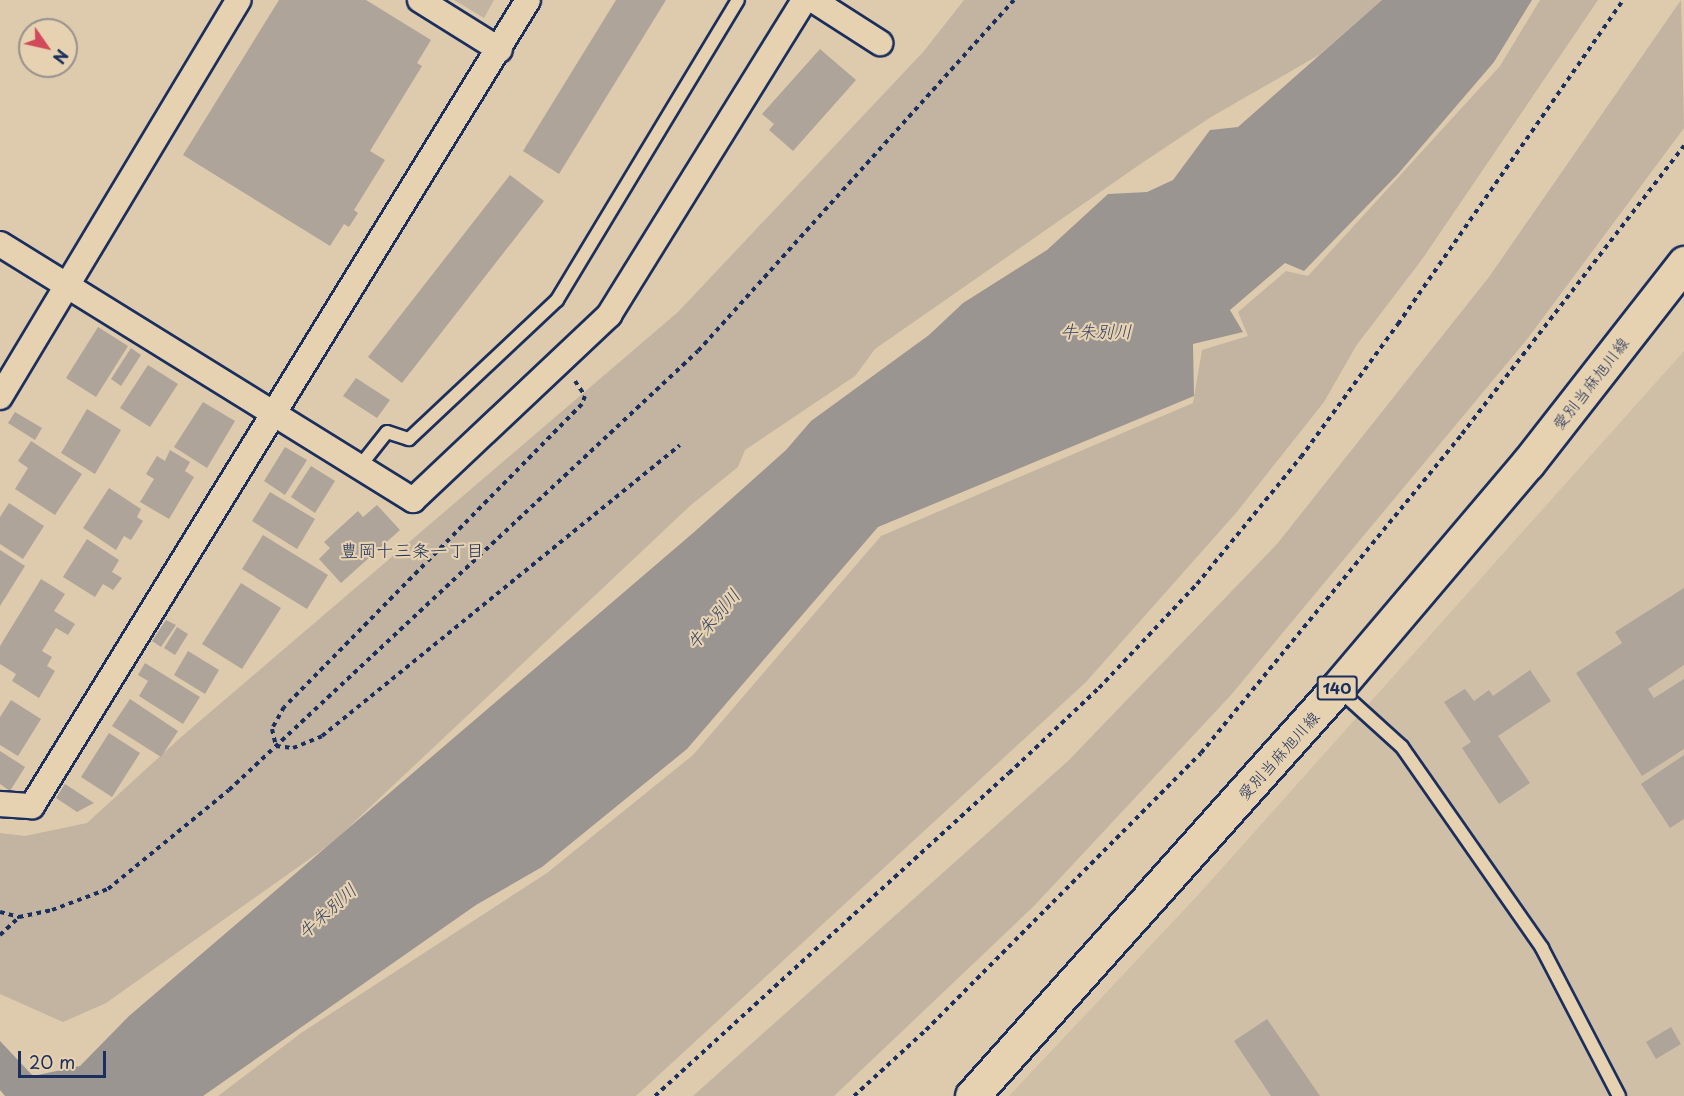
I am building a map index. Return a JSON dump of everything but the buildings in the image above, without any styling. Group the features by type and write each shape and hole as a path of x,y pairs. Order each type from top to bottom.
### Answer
{"main road":[{"name":"愛別当麻旭川線","path":"972,1096 1337,688 1528,464 1684,263"}],"street":[{"path":"0,397 239,0"},
{"path":"420,0 500,50"},
{"path":"0,804 32,806 273,410 500,50 528,0"},
{"path":"0,243 273,410 413,500 561,365 609,315 804,0"},
{"path":"813,0 880,43"}],"lane":[{"path":"360,466 387,432 409,439 557,300 738,0"},
{"path":"1337,688 1402,747 1536,938 1619,1096"}],"path":[{"path":"0,935 19,916 108,889 276,746 699,351 1014,0"},
{"path":"655,1096 1034,750 1197,584 1301,457 1398,324 1623,0"},
{"path":"854,1096 926,1030 1201,753 1462,434 1684,146"},
{"path":"276,746 272,729 284,707 582,404 582,389 561,365"},
{"path":"276,746 293,748 322,736 680,445"},
{"path":"0,912 19,916"}],"shaded area":[{"path":"454,0 494,0 484,18"},
{"path":"964,0 1382,0 1319,55 1211,117 1139,165 875,349 855,376 745,450 738,467 691,505 332,843 106,1003 63,1022 0,994 0,833 25,836 87,823 180,738 678,312 924,51"},
{"path":"1540,0 1598,0 1423,258 1356,346 1324,402 1236,513 1086,682 636,1096 218,1096 301,1033 547,873 693,755 881,536 1193,403 1202,350 1248,336 1238,312 1286,271 1308,276 1500,66"},
{"path":"1681,0 1684,128 1528,338 1231,695 1034,906 834,1096 693,1096 1068,761 1277,544 1489,277"},
{"path":"1684,351 1684,1096 1009,1096 1198,895"}],"water":[{"name":"牛朱別川","path":"1382,0 1532,0 1494,62 1398,174 1304,271 1285,263 1230,310 1243,332 1193,344 1194,396 878,527 687,749 542,867 476,905 203,1096 5,1096 0,1090 0,1041 33,1076 80,1066 129,1016 693,533 786,450 811,421 929,335 963,303 1047,250 1108,194 1147,192 1173,180 1210,130 1238,127"}],"district":[{"name":"豊岡十三条一丁目","path":"412,550"}]}
